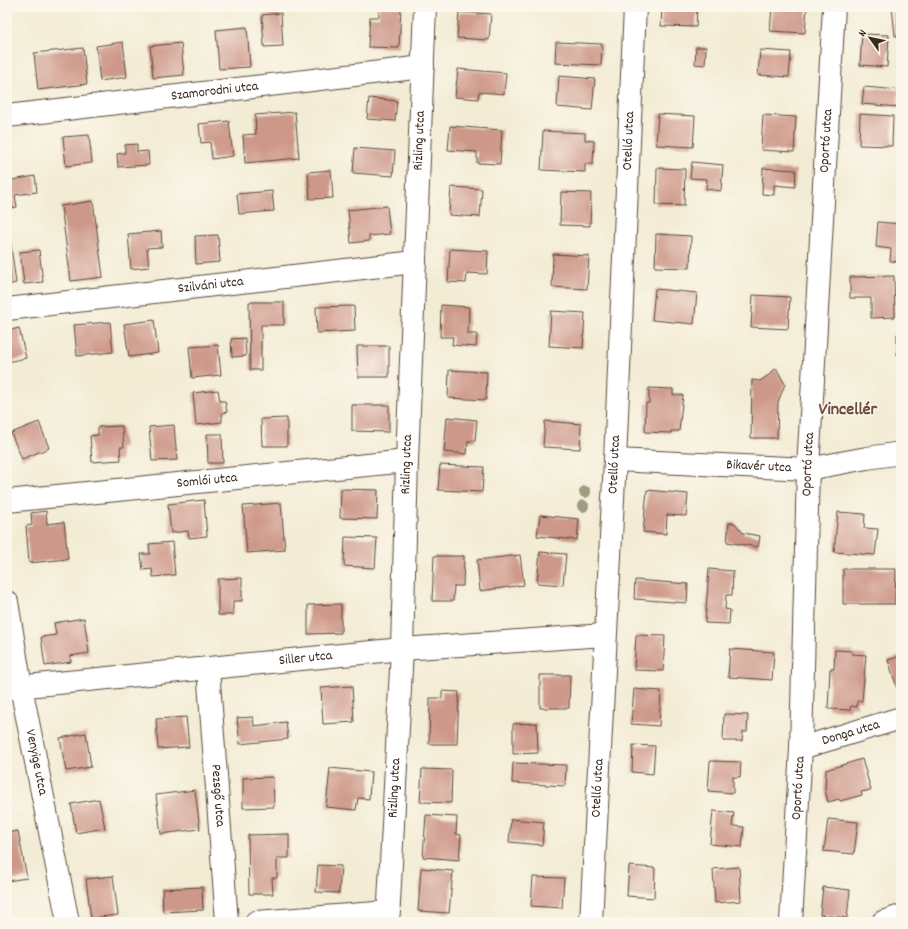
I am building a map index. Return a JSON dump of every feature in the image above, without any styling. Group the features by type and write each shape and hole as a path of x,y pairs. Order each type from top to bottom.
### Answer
{"street":[{"name":"Rizling utca","path":"389,917 402,649 407,461 425,7"},
{"name":"Otelló utca","path":"591,922 615,460 635,7"},
{"name":"Oportó utca","path":"791,922 801,748 808,469 834,7"},
{"name":"Szamorodni utca","path":"7,116 423,67"},
{"name":"Szilváni utca","path":"7,309 415,262"},
{"name":"Bikavér utca","path":"615,460 808,469 901,453"},
{"name":"Somlói utca","path":"7,501 407,461"},
{"name":"Venyige utca","path":"7,602 14,687 68,922"},
{"name":"Siller utca","path":"14,687 402,649 605,635"},
{"name":"Pezsgő utca","path":"208,669 227,922"},
{"name":"Donga utca","path":"801,748 901,718"},
{"path":"883,922 901,916"},
{"path":"256,922 389,917"}],"building":[{"path":"379,7 401,7 399,48 368,47 370,17 379,17"},
{"path":"662,7 697,7 696,27 661,26"},
{"path":"772,7 807,7 805,33 770,31"},
{"path":"892,7 901,7 901,35 895,36"},
{"path":"459,12 491,14 489,40 457,38"},
{"path":"281,13 283,46 264,47 262,15"},
{"path":"247,27 250,67 219,69 216,30"},
{"path":"862,34 889,35 887,67 860,65"},
{"path":"123,42 127,77 100,81 96,46"},
{"path":"556,42 602,44 601,65 555,63"},
{"path":"181,43 184,75 153,78 150,46"},
{"path":"696,47 706,47 705,65 695,64"},
{"path":"83,48 87,84 38,90 34,53"},
{"path":"760,50 791,52 789,77 758,75"},
{"path":"458,69 506,73 504,94 479,92 478,99 455,97"},
{"path":"559,76 595,79 592,110 557,107"},
{"path":"864,87 899,90 898,107 862,104"},
{"path":"369,98 397,101 395,121 367,119"},
{"path":"295,112 299,158 245,163 243,135 256,134 255,115"},
{"path":"658,114 695,116 693,147 656,145"},
{"path":"860,114 893,116 892,146 859,145"},
{"path":"763,115 796,117 794,152 761,150"},
{"path":"229,121 233,156 212,159 210,142 201,143 199,124"},
{"path":"450,126 502,130 500,164 477,163 477,152 448,150"},
{"path":"543,131 585,133 585,140 594,141 593,164 585,164 585,172 541,170"},
{"path":"89,135 92,163 66,166 63,137"},
{"path":"137,144 137,152 148,151 149,165 118,167 117,154 125,153 125,145"},
{"path":"355,148 395,151 393,176 353,173"},
{"path":"692,162 723,165 721,191 706,189 707,179 690,178"},
{"path":"657,168 685,169 684,206 656,205"},
{"path":"763,168 796,170 795,187 774,185 774,195 762,194"},
{"path":"331,170 333,198 310,199 308,172"},
{"path":"35,176 37,192 15,195 17,207 7,209 7,181"},
{"path":"451,187 482,189 480,217 449,215"},
{"path":"272,191 274,211 239,214 237,194"},
{"path":"561,192 591,193 590,226 560,225"},
{"path":"93,201 103,277 71,281 61,206"},
{"path":"387,206 390,234 369,236 369,241 351,243 348,210"},
{"path":"878,222 901,224 901,262 890,261 891,249 876,247"},
{"path":"161,231 162,247 147,248 149,267 131,269 128,234"},
{"path":"656,234 691,236 690,268 655,267"},
{"path":"218,235 220,262 196,264 195,236"},
{"path":"10,238 16,283 7,285 7,239"},
{"path":"450,249 488,251 487,274 467,273 466,283 448,282"},
{"path":"39,250 43,282 24,284 20,252"},
{"path":"553,254 589,256 587,289 552,287"},
{"path":"894,276 895,317 871,318 871,298 850,298 850,277"},
{"path":"655,289 697,293 694,324 652,320"},
{"path":"753,295 790,297 788,329 751,327"},
{"path":"249,302 284,302 284,325 261,325 261,370 250,370"},
{"path":"441,305 469,307 468,334 477,334 476,347 452,345 453,337 440,337"},
{"path":"354,306 355,331 317,333 316,307"},
{"path":"551,311 585,313 583,348 549,346"},
{"path":"154,320 158,353 129,357 124,324"},
{"path":"110,322 113,352 77,356 74,325"},
{"path":"19,328 26,358 7,362 7,331"},
{"path":"897,334 901,334 901,354 897,355"},
{"path":"245,338 246,356 232,357 231,339"},
{"path":"218,345 221,375 192,378 189,347"},
{"path":"357,346 389,346 389,377 358,377"},
{"path":"776,368 785,384 778,402 777,438 751,438 752,380 760,381"},
{"path":"449,370 487,372 486,400 448,398"},
{"path":"649,388 673,389 673,395 683,395 679,431 671,431 671,433 645,432 646,403 649,403"},
{"path":"218,390 220,401 225,401 227,412 222,413 222,422 196,425 193,393"},
{"path":"352,405 389,405 389,432 352,431"},
{"path":"447,417 477,420 475,441 468,441 467,454 444,452"},
{"path":"287,418 287,446 262,446 261,419"},
{"path":"545,421 581,424 580,449 543,447"},
{"path":"39,422 49,448 22,459 11,433"},
{"path":"174,425 177,460 152,461 149,427"},
{"path":"122,426 124,447 120,447 121,460 92,462 90,436 98,435 98,427"},
{"path":"207,434 222,434 223,463 208,463"},
{"path":"440,465 484,467 482,492 438,490"},
{"path":"341,489 378,490 377,519 340,518"},
{"path":"647,490 688,494 686,516 667,515 666,534 643,532"},
{"path":"204,500 207,536 189,538 188,531 171,533 168,504"},
{"path":"281,503 285,550 247,553 243,506"},
{"path":"46,511 47,524 64,522 68,559 29,563 26,526 32,525 31,513"},
{"path":"838,512 865,514 864,528 878,529 875,555 834,552"},
{"path":"540,515 579,519 577,540 537,536"},
{"path":"729,523 735,523 743,533 760,536 758,547 727,542"},
{"path":"345,537 377,538 375,568 344,566"},
{"path":"172,542 175,575 153,577 152,569 143,570 141,554 150,554 149,544"},
{"path":"540,552 566,554 563,585 537,583"},
{"path":"520,555 524,585 480,591 477,560"},
{"path":"434,556 464,556 463,586 454,586 453,601 432,601"},
{"path":"709,569 733,571 732,595 726,595 725,609 730,610 729,624 705,623"},
{"path":"843,569 896,569 895,604 843,604"},
{"path":"242,578 242,601 233,601 233,615 218,615 218,579"},
{"path":"635,580 688,584 687,603 634,599"},
{"path":"341,604 341,633 308,634 308,605"},
{"path":"84,618 89,653 70,656 71,662 45,666 41,637 56,635 54,623"},
{"path":"636,635 665,636 663,671 634,670"},
{"path":"730,649 774,652 772,680 728,677"},
{"path":"835,650 852,651 852,654 866,655 862,701 857,701 857,707 851,706 850,710 828,709 830,669 834,669"},
{"path":"901,656 901,700 888,660"},
{"path":"540,675 570,675 569,708 540,708"},
{"path":"352,686 354,722 323,724 321,688"},
{"path":"634,689 661,691 659,726 631,724"},
{"path":"442,691 459,692 457,744 429,744 430,698 442,698"},
{"path":"724,714 748,715 747,732 743,732 742,741 723,741"},
{"path":"186,717 189,747 158,749 156,719"},
{"path":"253,717 254,726 286,722 288,739 240,744 237,718"},
{"path":"537,723 538,753 513,754 513,724"},
{"path":"86,733 91,767 66,771 60,738"},
{"path":"633,745 655,746 653,774 632,772"},
{"path":"862,759 871,790 861,792 862,795 840,801 839,799 828,802 825,790 826,770"},
{"path":"710,761 741,762 740,777 733,777 733,793 708,791"},
{"path":"513,763 566,765 565,786 512,783"},
{"path":"330,768 371,772 369,799 358,798 356,810 326,807"},
{"path":"422,769 452,770 451,803 420,802"},
{"path":"273,777 274,807 243,808 243,778"},
{"path":"195,790 200,829 161,834 156,795"},
{"path":"99,799 105,828 76,833 71,804"},
{"path":"713,811 734,813 732,826 744,827 742,847 710,844"},
{"path":"426,815 457,817 456,834 461,835 459,860 423,857"},
{"path":"511,819 544,822 542,845 509,842"},
{"path":"828,819 858,822 854,854 824,851"},
{"path":"18,831 27,878 7,881 7,833"},
{"path":"289,834 289,858 277,858 277,878 272,878 273,894 249,894 248,835"},
{"path":"318,865 341,866 339,893 316,892"},
{"path":"629,866 655,868 654,898 627,896"},
{"path":"739,867 741,901 715,903 713,869"},
{"path":"421,868 453,871 449,913 418,911"},
{"path":"113,876 118,915 91,918 86,879"},
{"path":"533,877 564,878 562,908 531,906"},
{"path":"202,887 203,910 163,912 162,889"},
{"path":"823,887 850,890 847,918 820,915"},
{"path":"756,919 756,922 729,922 729,921"}],"district":[{"name":"Vincellér","path":"848,410"}]}
